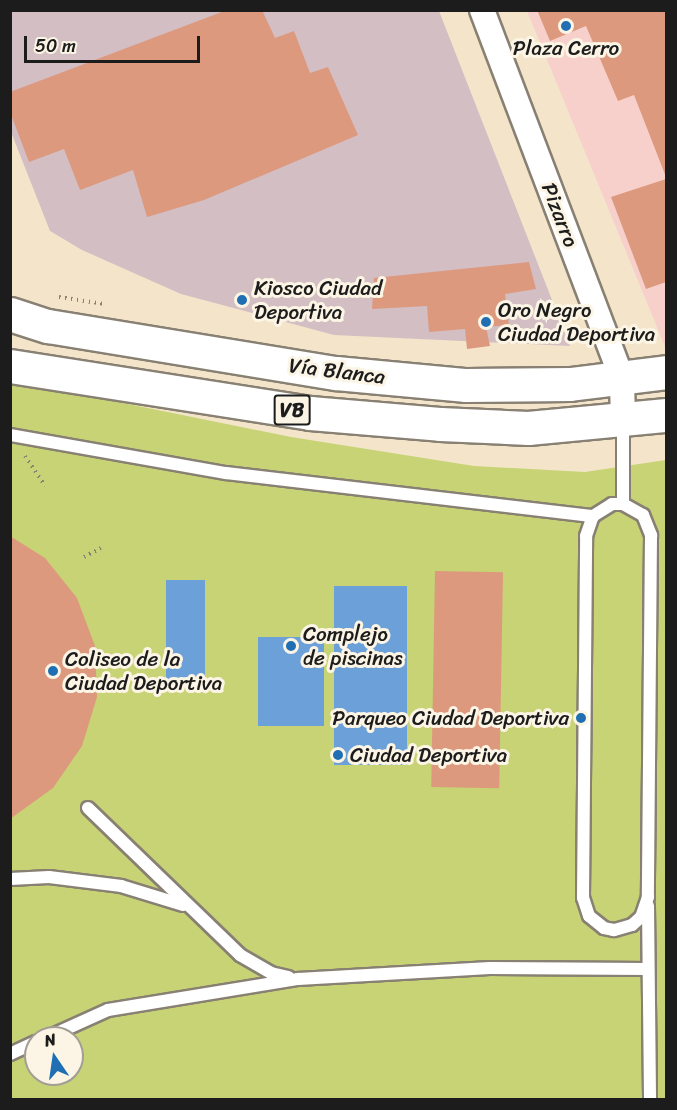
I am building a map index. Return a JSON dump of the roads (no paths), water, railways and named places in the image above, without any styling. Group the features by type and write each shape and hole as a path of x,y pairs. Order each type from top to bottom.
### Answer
{"main road":[{"name":"Vía Blanca","path":"10,314 48,326 336,373 530,386 622,379 666,372"},
{"name":"Vía Blanca","path":"10,366 310,413 528,428 623,422 666,415"}],"street":[{"name":"Pizarro","path":"482,10 622,379 623,422"}],"lane":[{"path":"623,422 623,504"},
{"path":"11,435 226,473 593,516"},
{"path":"648,897 641,917 632,925 614,930 604,928 589,916 583,898 586,536 593,516 612,504 623,504 643,515 651,535 648,897 650,1100"},
{"path":"88,808 240,955 271,973 298,979"},
{"path":"10,879 49,877 121,886 188,907"},
{"path":"73,1026 108,1010 298,979 490,968 648,969"},
{"path":"10,1054 24,1048"}],"water":[{"path":"166,580 205,580 205,685 166,685"},
{"path":"334,586 407,586 407,765 334,765"},
{"path":"258,637 324,637 324,726 258,726"}],"place":[{"name":"Plaza Cerro","path":"566,26"},
{"name":"Kiosco Ciudad Deportiva","path":"242,300"},
{"name":"Oro Negro Ciudad Deportiva","path":"486,322"},
{"name":"Complejo de piscinas","path":"291,646"},
{"name":"Coliseo de la Ciudad Deportiva","path":"53,671"},
{"name":"Parqueo Ciudad Deportiva","path":"581,718"},
{"name":"Ciudad Deportiva","path":"338,755"}]}
